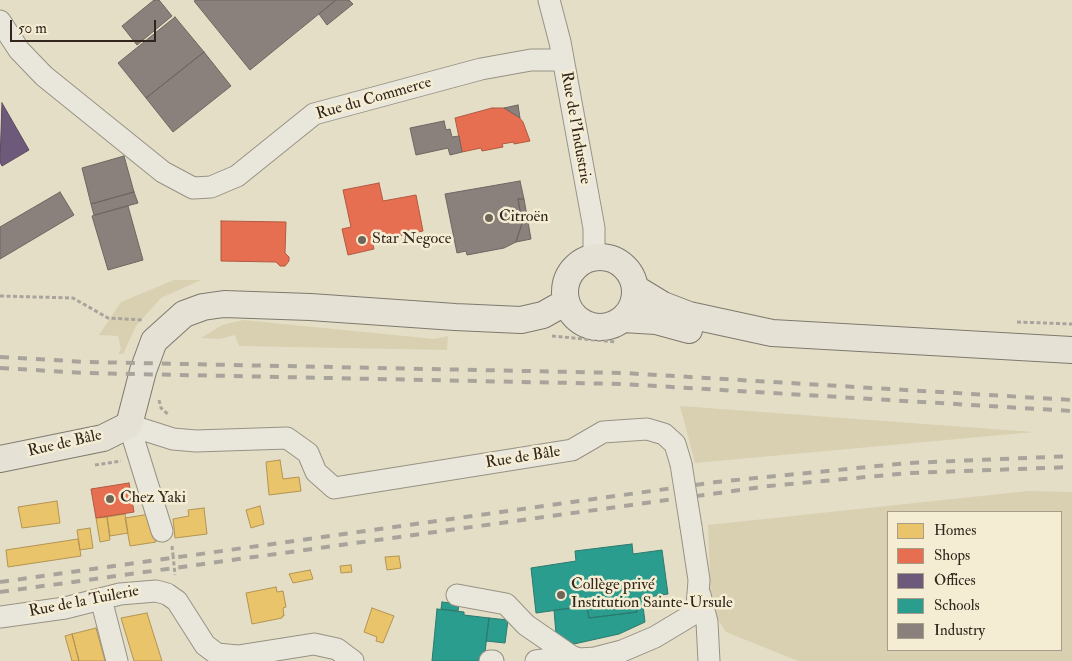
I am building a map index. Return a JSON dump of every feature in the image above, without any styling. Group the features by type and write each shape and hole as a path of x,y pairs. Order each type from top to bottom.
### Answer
{"main road":[{"path":"623,330 632,305 635,288 632,277 616,261 605,258 583,261 573,269 566,285 566,302 571,313 579,321 590,326 602,327 613,325 623,330 656,322 719,336 772,334 1072,350"},
{"path":"635,288 663,305 689,315 772,334"},
{"path":"129,425 154,341 184,314 203,307 224,304 310,306 521,320 543,315 566,302"},
{"name":"Rue de Bâle","path":"0,459 103,438 129,425"}],"street":[{"name":"Rue de l'Industrie","path":"549,0 563,60 594,228 594,258"},
{"name":"Rue du Commerce","path":"0,21 19,50 44,76 163,172 192,188 211,187 237,176 314,114 481,69 531,60 563,60"},
{"name":"Rue de Bâle","path":"129,425 173,439 196,441 287,438 308,453 316,472 334,488 572,450 603,432 647,429 664,434 675,444 681,464 700,595 707,622 709,661"},
{"path":"129,425 162,530"},
{"path":"171,585 181,606 205,645 217,654 238,656 314,644 337,649 353,661"},
{"name":"Rue de la Tuilerie","path":"0,617 65,608 171,585"},
{"path":"457,596 506,604 526,625 571,656 579,659 595,658 622,651 655,637 690,616 697,607 700,595"},
{"path":"101,599 117,661"},
{"path":"536,661 571,656"}],"path":[{"path":"0,296 73,298 108,318 144,320"},
{"path":"549,336 623,330"},
{"path":"158,396 161,408 166,414 176,418 173,439"},
{"path":"171,585 173,554"}],"shaded area":[{"path":"174,280 201,280 161,298 136,326 123,354 118,354 121,349 118,336 99,335 121,302"},
{"path":"243,320 435,339 448,336 447,350 239,346 235,335 220,339 201,338 222,325"},
{"path":"680,406 1034,432 695,463"},
{"path":"1028,491 1072,492 1072,661 798,661 726,632 711,608 708,525"}],"building: Homes":[{"path":"280,460 283,479 299,477 301,491 269,495 266,462"},
{"path":"57,501 60,523 22,528 18,507"},
{"path":"260,506 264,524 251,528 246,510"},
{"path":"204,508 207,534 175,538 173,519 189,516 188,510"},
{"path":"125,514 128,533 110,536 107,517"},
{"path":"150,514 156,542 130,546 125,518"},
{"path":"107,517 110,540 100,542 96,518"},
{"path":"90,528 93,548 80,550 77,530"},
{"path":"78,539 81,556 8,567 6,550"},
{"path":"399,556 401,568 387,570 385,557"},
{"path":"351,565 352,572 341,573 340,566"},
{"path":"310,570 313,579 293,583 289,574"},
{"path":"276,587 277,592 283,591 286,607 283,608 284,616 252,624 246,593"},
{"path":"372,608 394,616 383,643 376,641 377,637 364,632"},
{"path":"147,613 162,661 134,661 121,618"},
{"path":"96,628 105,661 79,661 72,634"},
{"path":"72,634 79,661 72,661 65,636"}],"building: Shops":[{"path":"492,108 504,108 518,116 523,122 530,141 502,144 503,147 482,151 481,148 462,152 455,118"},
{"path":"379,183 383,201 416,195 423,231 372,241 374,249 348,255 342,229 351,227 343,190"},
{"path":"221,221 286,222 285,253 289,257 289,261 285,266 280,266 276,262 221,261"},
{"path":"129,483 134,512 96,518 91,489"}],"building: Offices":[{"path":"2,103 29,150 2,166 0,162"}],"building: Schools":[{"path":"632,544 633,554 662,550 668,594 635,599 637,612 589,618 587,606 536,613 531,568 576,561 575,551"},
{"path":"642,598 645,622 619,634 574,644 556,634 554,610 587,606 589,618 637,612 635,599"},
{"path":"442,602 459,604 458,611 441,609"},
{"path":"437,609 464,612 464,615 489,618 484,661 432,661"},
{"path":"489,618 508,620 505,643 486,641"}],"building: Industry":[{"path":"154,0 159,0 172,16 137,45 122,26"},
{"path":"336,0 250,70 194,1"},
{"path":"336,0 349,0 353,4 327,25 319,14"},
{"path":"175,17 204,52 146,98 118,63"},
{"path":"204,52 231,86 173,132 146,98"},
{"path":"518,105 520,118 504,108"},
{"path":"444,121 446,130 450,129 452,137 459,136 462,152 450,155 448,148 416,155 410,128"},
{"path":"124,156 134,192 91,204 82,168"},
{"path":"520,181 524,199 518,199 522,223 516,242 504,248 467,255 466,251 457,253 445,194"},
{"path":"60,192 74,215 0,259 0,227"},
{"path":"134,192 138,203 94,215 91,204"},
{"path":"518,199 524,199 531,239 516,242 522,223"},
{"path":"128,206 143,260 108,270 92,216"}],"railway":[{"path":"0,357 87,362 624,373 1072,400"},
{"path":"0,368 85,373 622,384 1072,411"},
{"path":"0,582 716,482 908,463 1072,456"},
{"path":"0,592 769,486 909,473 1072,467"}],"place":[{"name":"Citroën","path":"489,218"},
{"name":"Star Negoce","path":"362,240"},
{"name":"Chez Yaki","path":"110,499"},
{"name":"Collège privé Institution Sainte-Ursule","path":"561,595"}]}
